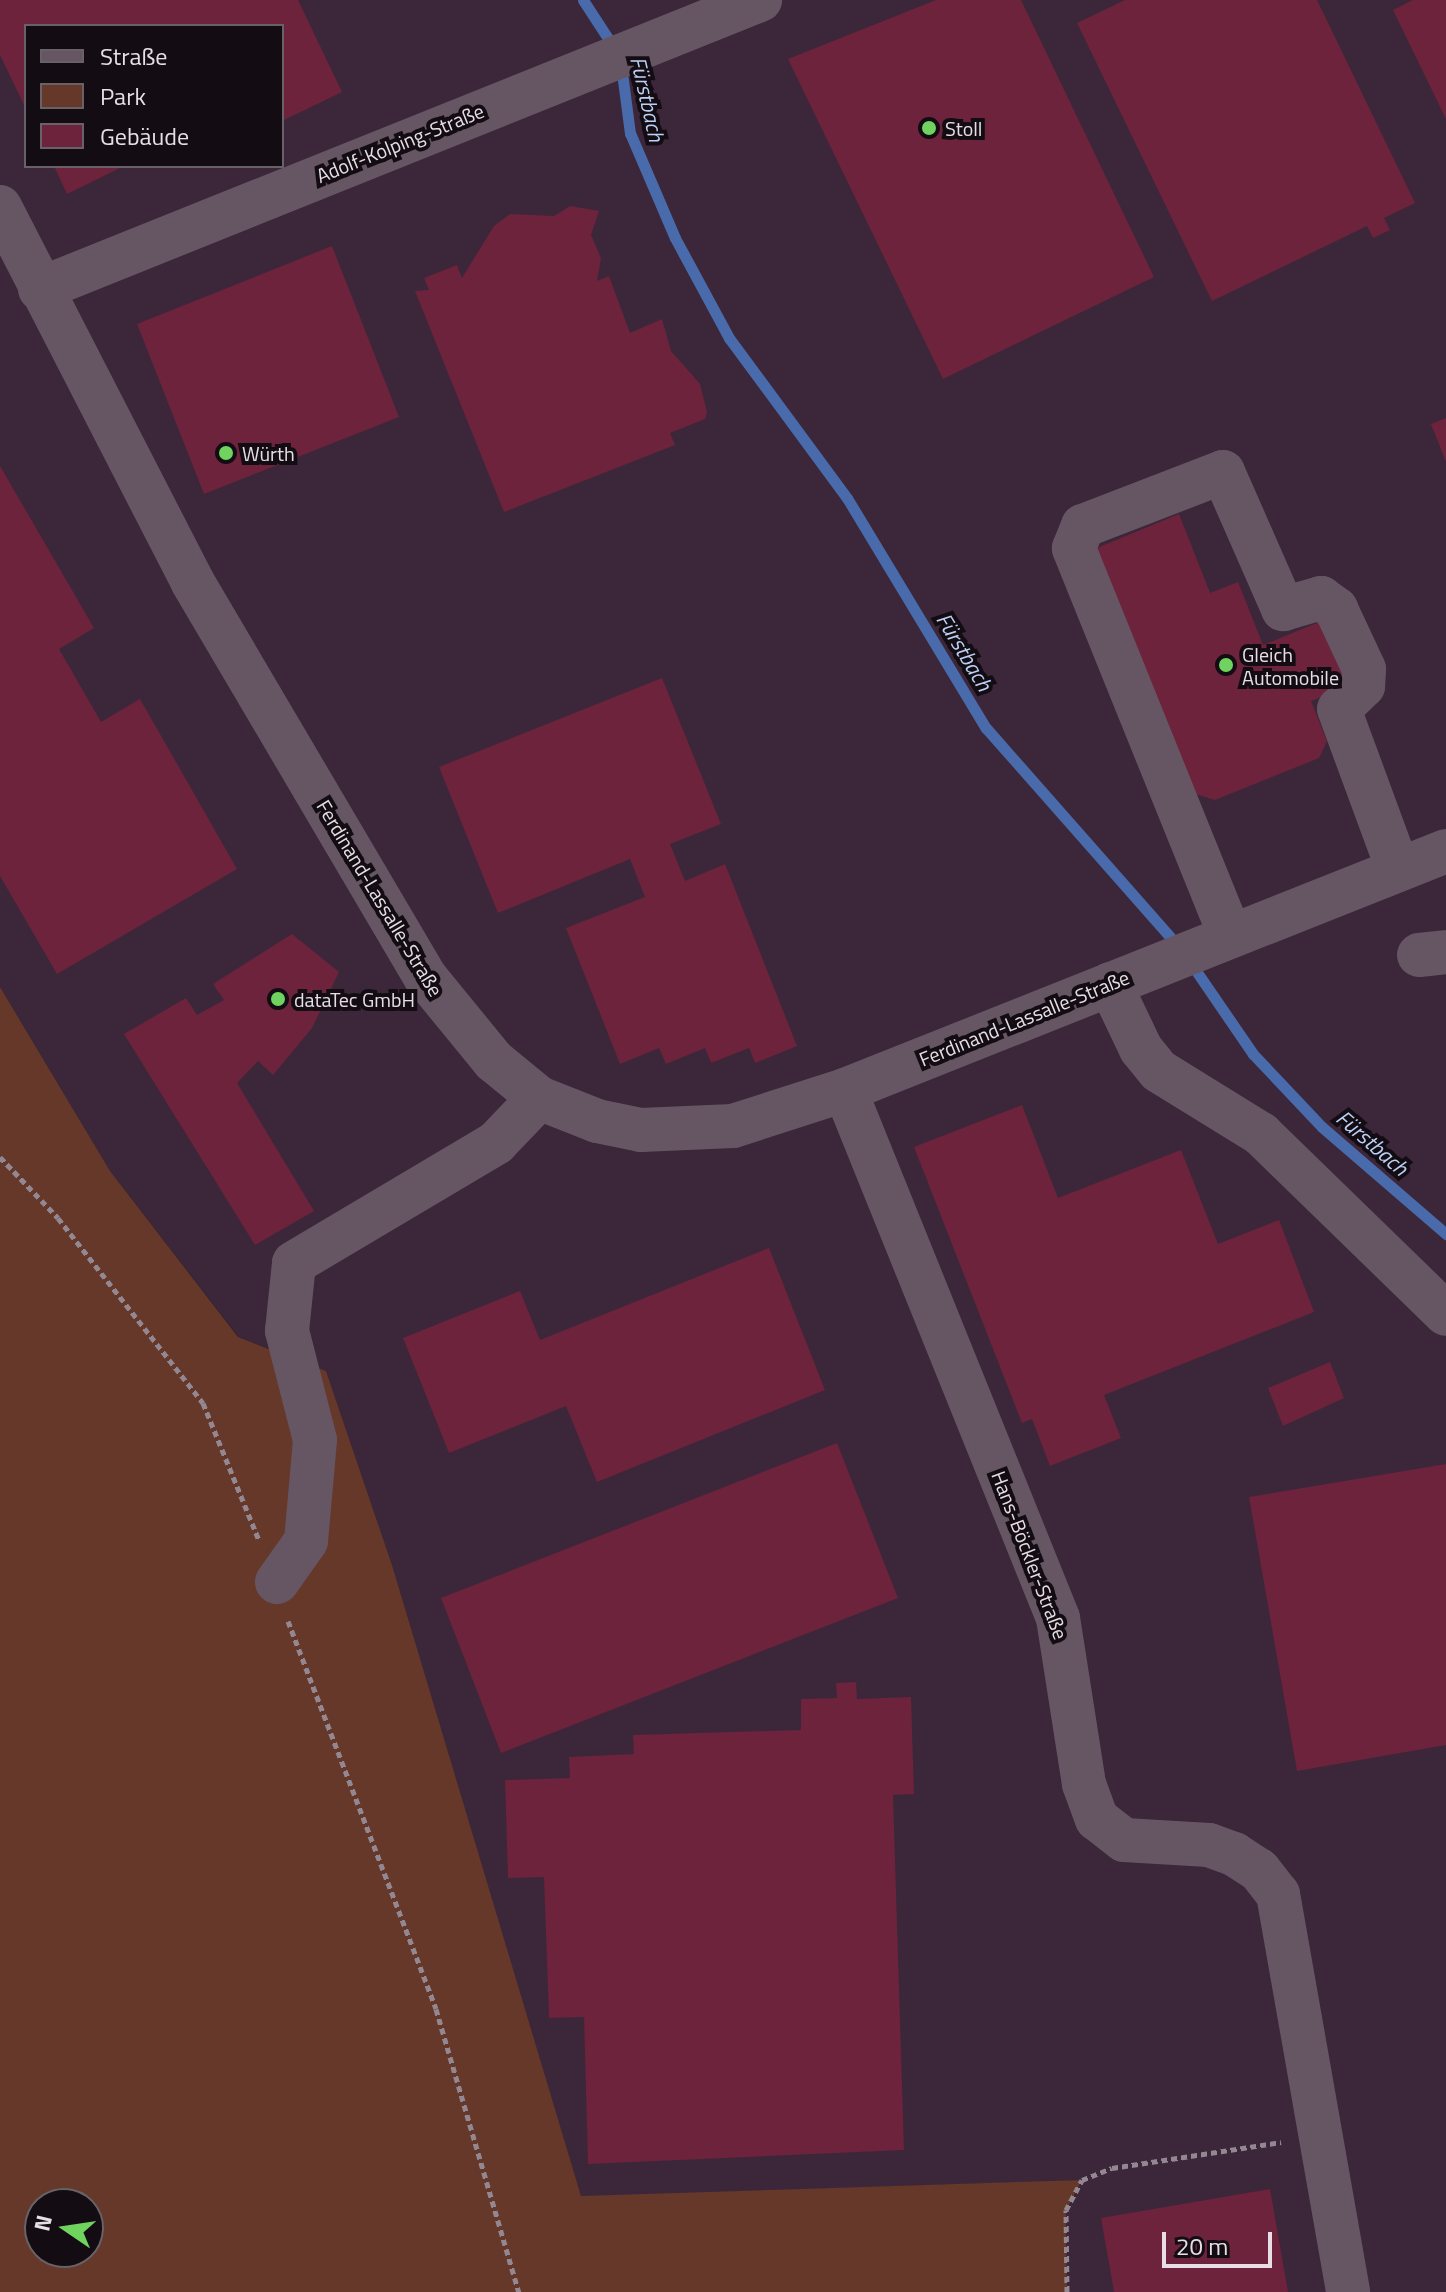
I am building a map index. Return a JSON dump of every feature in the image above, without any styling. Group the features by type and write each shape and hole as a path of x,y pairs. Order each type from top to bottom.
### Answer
{"street":[{"name":"Adolf-Kolping-Straße","path":"40,289 760,0"},
{"name":"Ferdinand-Lassalle-Straße","path":"0,207 192,581 426,978 494,1061 539,1098 597,1121 687,1131 733,1126 845,1090 1446,851"},
{"path":"1226,936 1074,548 1083,526 1223,472 1283,609 1321,598 1336,609 1364,669 1363,686 1339,709 1398,869"},
{"path":"1127,976 1141,1049 1159,1071 1261,1134 1446,1314"},
{"name":"Hans-Böckler-Straße","path":"845,1090 1058,1618 1084,1784 1097,1819 1124,1840 1209,1845 1234,1854 1259,1870 1278,1894 1348,2292"},
{"path":"277,1582 306,1541 315,1440 287,1331 294,1263 496,1143 539,1098"}],"path":[{"path":"0,1157 58,1218 203,1403 277,1582 299,1659 346,1764 436,2009 519,2292"},
{"path":"1067,2292 1066,2210 1082,2180 1112,2168 1320,2136"}],"shaded area":[{"path":"0,0 1446,0 1446,2292 1067,2292 1066,2210 1081,2180 581,2197 392,1565 326,1371 239,1337 110,1171 0,987"}],"green space":[{"path":"0,987 110,1171 238,1337 326,1371 392,1565 581,2196 1082,2180 1066,2210 1067,2292 0,2292"}],"building":[{"path":"0,0 298,0 342,92 284,120 284,24 24,24 24,105 0,55"},
{"path":"936,0 1021,0 1154,277 943,379 788,59"},
{"path":"1125,0 1317,0 1415,203 1384,218 1390,230 1373,238 1367,226 1212,301 1077,23"},
{"path":"1413,0 1446,0 1446,119 1393,10"},
{"path":"55,168 120,168 67,194"},
{"path":"570,206 599,211 591,235 601,258 597,281 609,276 630,333 662,319 671,351 700,384 707,412 705,419 670,433 675,445 504,512 415,291 429,290 424,278 457,265 462,278 494,226 510,214 554,216"},
{"path":"332,246 399,417 204,494 137,324"},
{"path":"1446,418 1446,462 1431,424"},
{"path":"0,466 94,628 59,649 101,722 140,699 237,869 57,974 0,876"},
{"path":"1179,514 1210,593 1238,582 1263,645 1329,618 1355,684 1311,701 1327,741 1319,758 1215,800 1195,794 1097,548"},
{"path":"662,678 721,824 670,844 685,881 725,864 797,1046 755,1063 749,1048 711,1063 705,1048 666,1064 659,1048 620,1064 566,928 645,897 630,859 498,913 439,767"},
{"path":"292,934 339,972 312,1028 273,1075 258,1061 237,1083 314,1211 255,1245 124,1034 186,998 197,1015 224,1000 213,984"},
{"path":"1022,1105 1058,1198 1181,1150 1218,1244 1279,1220 1314,1312 1104,1395 1121,1438 1050,1466 1032,1419 1022,1423 914,1147"},
{"path":"769,1248 825,1390 597,1482 566,1406 449,1453 403,1338 520,1291 540,1340"},
{"path":"1330,1362 1344,1398 1283,1426 1268,1388"},
{"path":"837,1443 898,1598 501,1753 441,1598"},
{"path":"1446,1464 1446,1745 1297,1771 1249,1497"},
{"path":"856,1682 857,1699 911,1697 914,1794 893,1795 904,2150 588,2164 584,2017 549,2018 544,1877 508,1878 505,1780 570,1778 569,1757 634,1754 633,1735 801,1730 801,1699 837,1698 836,1683"},
{"path":"1270,2189 1288,2292 1114,2292 1101,2218"}],"waterway":[{"name":"Fürstbach","path":"583,0 615,49"},
{"name":"Fürstbach","path":"621,65 630,133 675,238 729,338 847,498 986,728 1180,948"},
{"name":"Fürstbach","path":"1190,962 1253,1054 1322,1127 1446,1234"}],"place":[{"name":"Stoll","path":"929,128"},
{"name":"Würth","path":"226,453"},
{"name":"Gleich Automobile","path":"1226,665"},
{"name":"dataTec GmbH","path":"278,999"}]}
